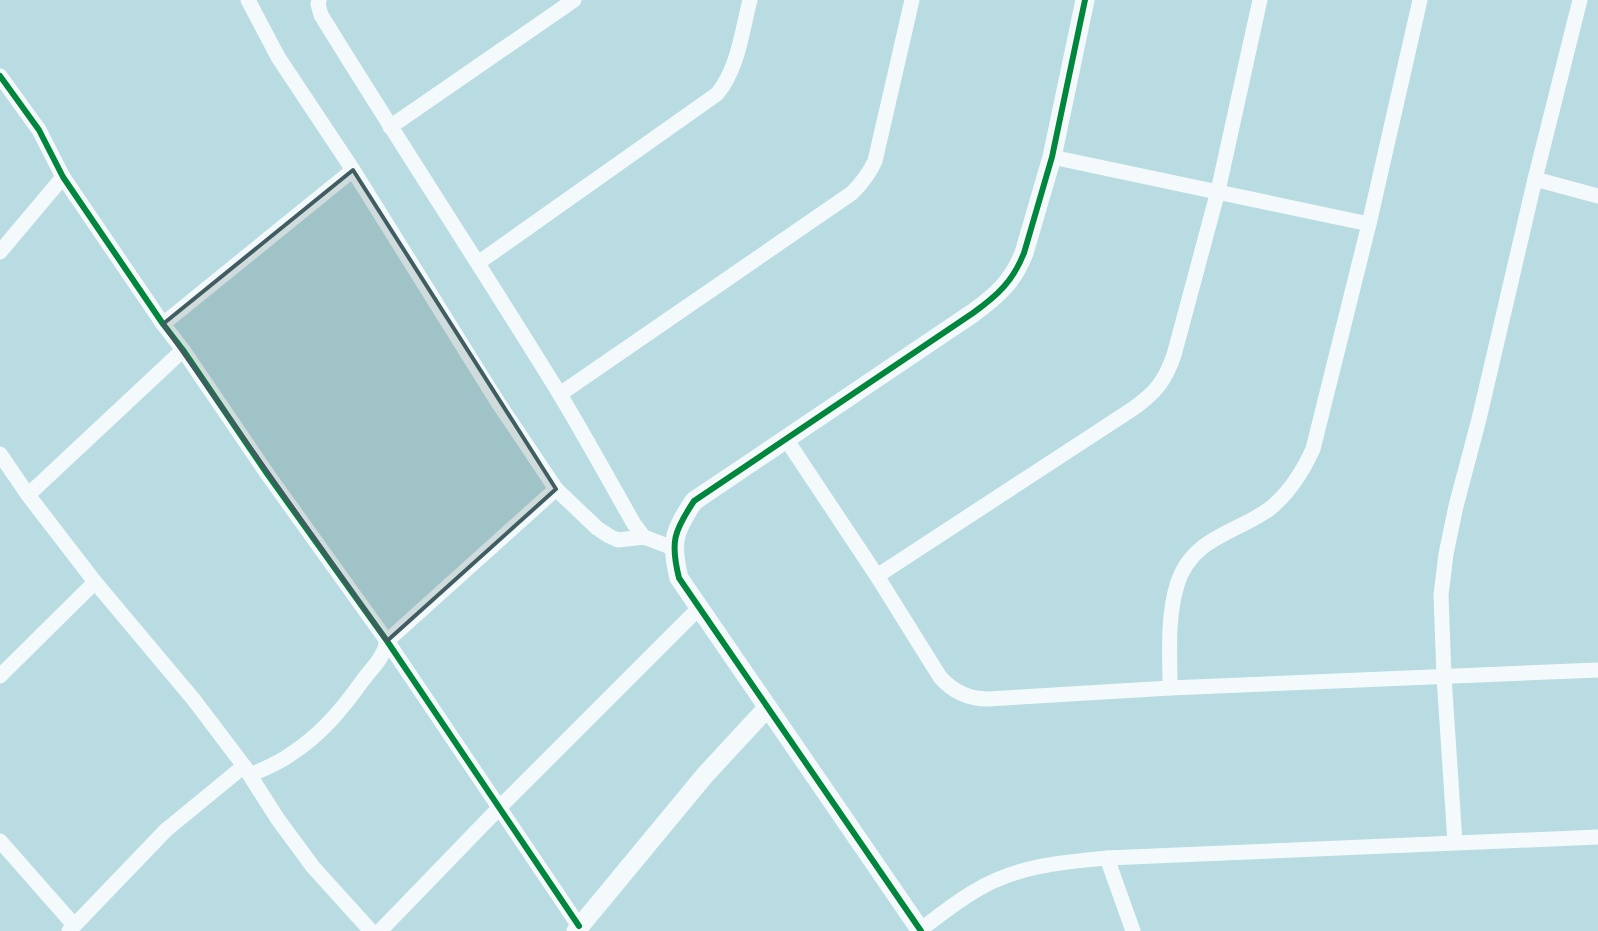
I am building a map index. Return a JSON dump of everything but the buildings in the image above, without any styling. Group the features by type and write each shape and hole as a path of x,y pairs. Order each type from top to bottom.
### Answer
{"street":[{"path":"248,0 278,57 352,170 451,329 556,489 597,528 609,536 618,540 644,536"},
{"path":"319,0 318,4 321,15 560,394 634,524 644,536 673,548"},
{"path":"390,127 574,0"},
{"path":"478,263 717,94 726,84 733,67 750,0"},
{"path":"560,394 852,193 862,183 875,160 912,0"},
{"path":"1085,0 1052,157 1024,253 1019,265 1004,287 974,313 694,501 676,532 673,548 679,578 920,931 975,890 1003,877 1063,862 1107,858 1598,837"},
{"path":"877,576 1134,408 1150,397 1160,386 1174,355 1218,191 1260,0"},
{"path":"1170,688 1170,624 1177,585 1187,565 1201,548 1218,536 1268,510 1289,490 1303,472 1313,449 1369,224 1420,0"},
{"path":"1455,842 1444,676 1441,595 1446,554 1456,506 1480,419 1535,179 1580,0"},
{"path":"0,76 39,130 63,177 268,475 387,641 500,807 578,929 705,775 767,708"},
{"path":"1052,157 1369,224"},
{"path":"163,324 352,170"},
{"path":"0,252 63,177"},
{"path":"1535,179 1598,196"},
{"path":"28,495 183,350"},
{"path":"786,439 877,576 940,677 947,685 966,696 988,699 1170,688 1598,670"},
{"path":"0,454 28,495 95,582 194,700 247,771 277,818 313,867 371,931"},
{"path":"0,841 72,928 166,830 247,771 291,755 322,729 350,698 378,662 385,650 387,641 556,489"},
{"path":"0,676 95,582"},
{"path":"380,931 500,807 699,608"},
{"path":"1107,858 1132,931"}],"highlighted area":[{"path":"353,170 556,489 387,641 163,324"}],"cycle path":[{"path":"921,931 679,578 675,555 676,537 678,529 694,501 973,313 990,300 1010,280 1024,253 1052,157 1085,0"},
{"path":"0,76 39,130 63,177 163,324 387,641 579,926"}]}
